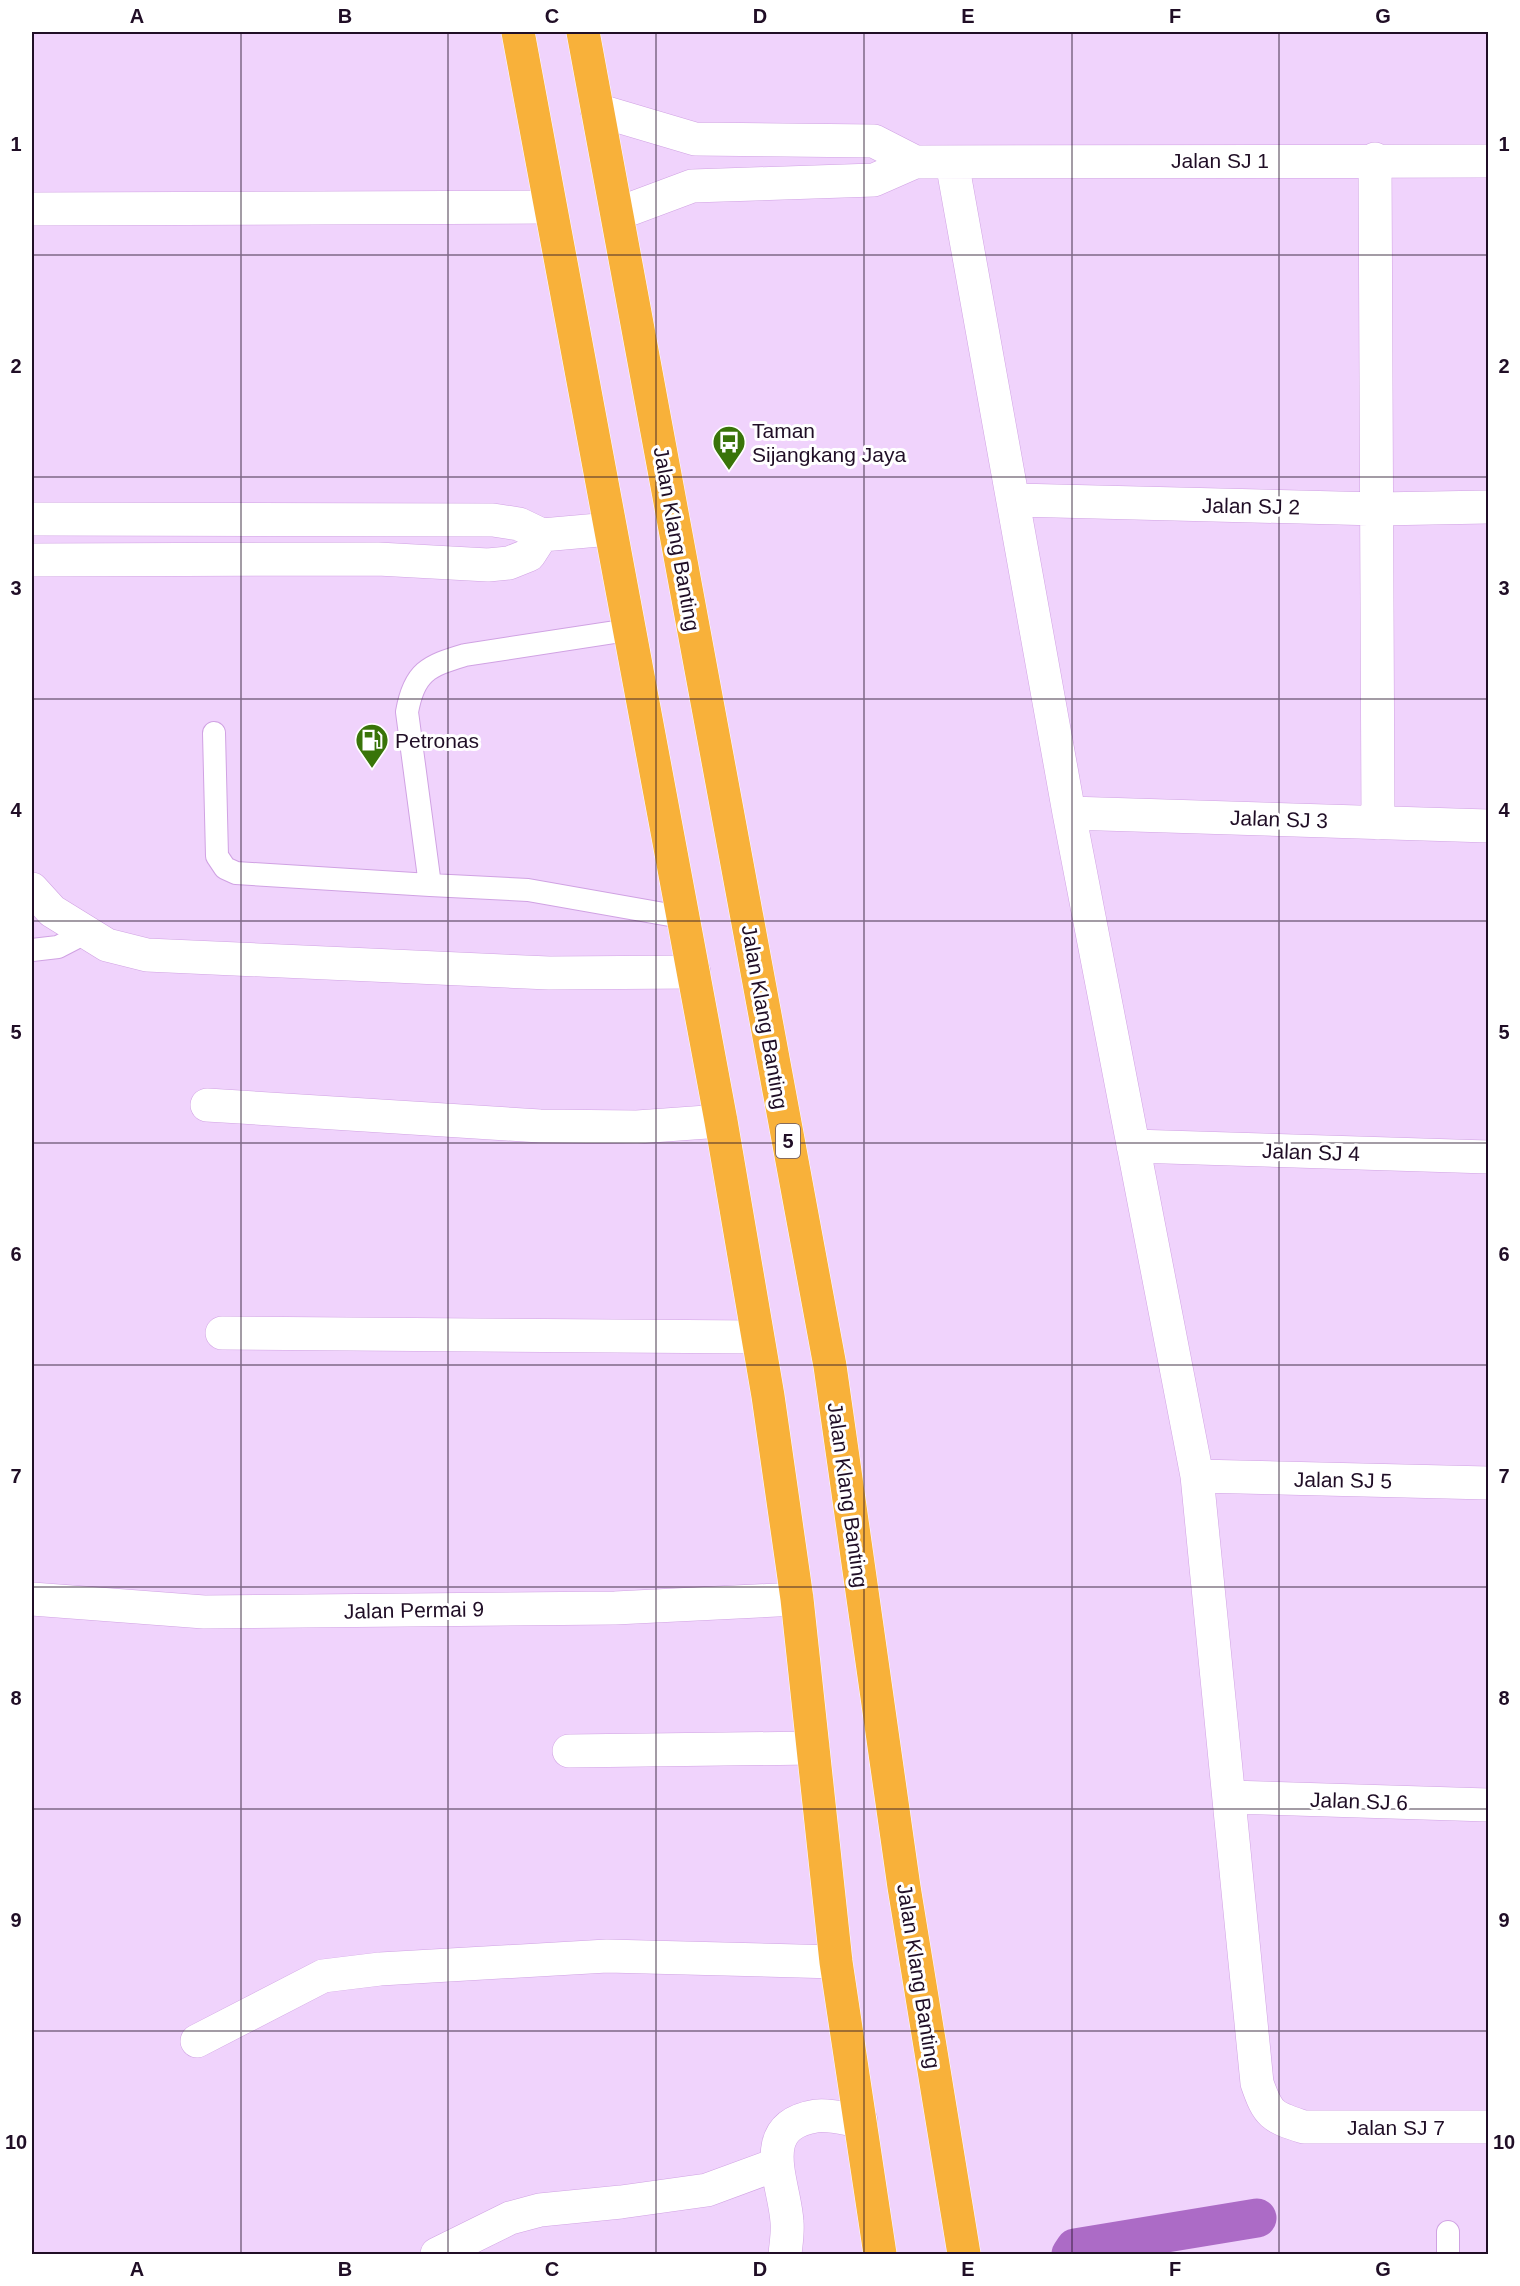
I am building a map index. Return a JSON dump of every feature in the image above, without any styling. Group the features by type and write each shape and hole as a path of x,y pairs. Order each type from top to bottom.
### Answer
{"highway":[{"path":"518,32 681,917 690,965 694,972 768,1396 797,1599 836,1962 880,2254"},
{"name":"Jalan Klang Banting","path":"583,32 830,1366 904,1887 964,2254"}],"street":[{"path":"597,110 695,139 874,141 915,162"},
{"path":"1375,159 1378,823"},
{"name":"Jalan SJ 1","path":"915,162 1375,159 1488,161"},
{"path":"616,214 692,186 874,180 915,162"},
{"path":"952,162 1069,813 1197,1476 1229,1797"},
{"path":"32,209 550,207"},
{"name":"Jalan SJ 2","path":"1014,500 1378,508 1488,507"},
{"path":"32,519 493,520 519,524 542,535 610,529"},
{"path":"32,560 378,559 488,565 509,563 529,555 542,535"},
{"name":"Jalan SJ 3","path":"1069,813 1488,826"},
{"path":"32,889 52,911 107,945 147,955 549,973 694,972"},
{"path":"207,1104 540,1126 637,1127 721,1121"},
{"name":"Jalan SJ 4","path":"1133,1146 1488,1157"},
{"path":"222,1333 757,1337"},
{"name":"Jalan SJ 5","path":"1197,1476 1488,1483"},
{"name":"Jalan Permai 9","path":"32,1599 204,1612 615,1608 797,1599"},
{"path":"569,1751 813,1748"},
{"name":"Jalan SJ 6","path":"1229,1797 1488,1805"},
{"name":"Jalan SJ 7","path":"1229,1797 1257,2083 1266,2108 1281,2120 1304,2127 1488,2127"},
{"path":"197,2041 322,1976 380,1969 607,1956 836,1962"},
{"path":"785,2254 787,2222 775,2165 782,2134 793,2123 817,2116 861,2121"},
{"path":"437,2254 510,2218 540,2210 707,2190 775,2165"}],"lane":[{"path":"430,885 407,712 411,688 421,675 446,661 465,655 628,630"},
{"path":"214,733 217,856 225,868 236,873 528,890 681,917"},
{"path":"32,950 58,947 87,932"}],"waterway":[{"path":"1071,2254 1075,2248 1257,2218"}],"place":[{"name":"Taman Sijangkang Jaya","path":"729,471"},
{"name":"Petronas","path":"372,769"}]}
